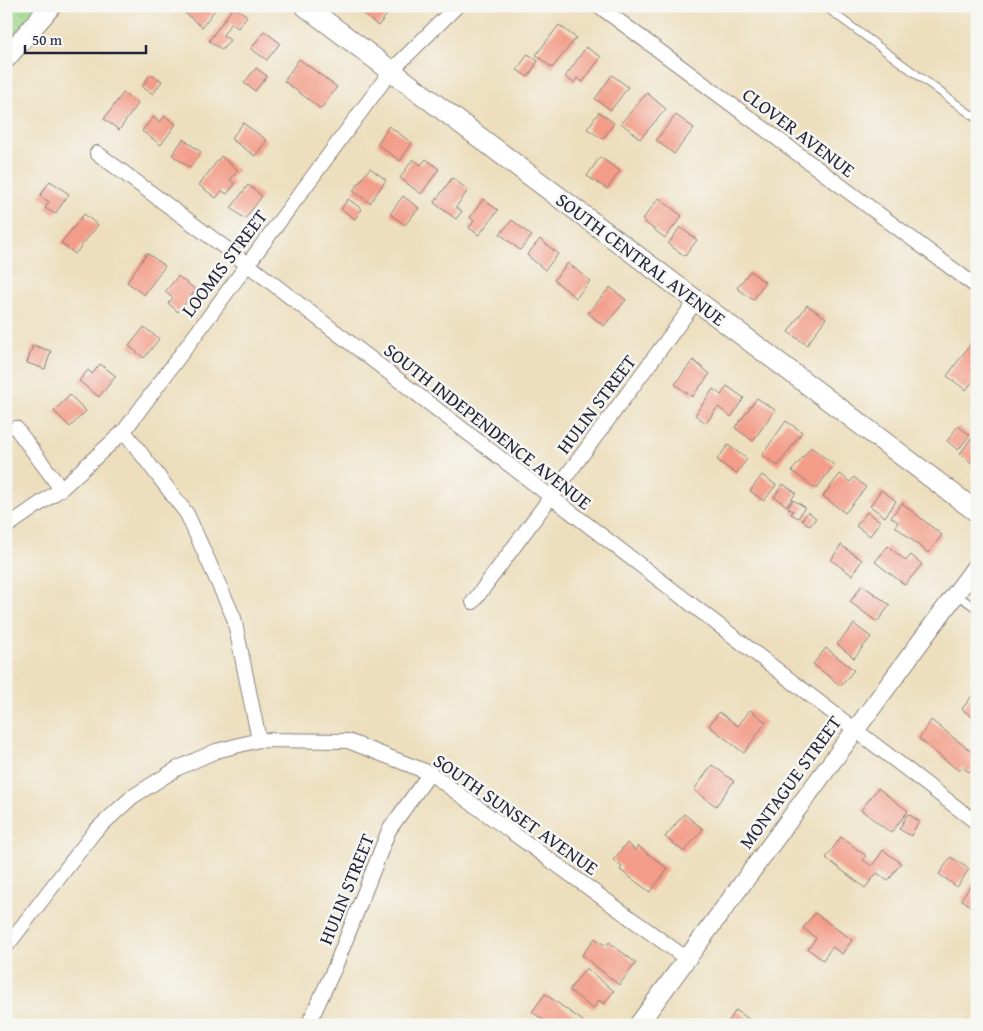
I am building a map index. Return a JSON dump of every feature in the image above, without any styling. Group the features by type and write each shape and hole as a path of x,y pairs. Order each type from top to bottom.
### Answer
{"main road":[{"path":"6,58 51,6"},
{"name":"SOUTH CENTRAL AVENUE","path":"305,6 977,512"}],"street":[{"name":"LOOMIS STREET","path":"6,527 60,489 124,430 391,71 458,6"},
{"name":"CLOVER AVENUE","path":"599,6 977,288"},
{"name":"SOUTH INDEPENDENCE AVENUE","path":"97,153 247,264 977,823"},
{"name":"HULIN STREET","path":"473,602 696,301"},
{"path":"16,428 60,489"},
{"path":"124,430 187,514 234,618 259,740"},
{"name":"MONTAGUE STREET","path":"638,1025 977,565"},
{"name":"SOUTH SUNSET AVENUE","path":"6,946 95,831 132,797 186,764 216,751 259,740 348,741 430,773 687,959"},
{"name":"HULIN STREET","path":"308,1025 334,968 389,830 430,773"}],"lane":[{"path":"824,6 977,119"},
{"path":"955,594 977,609"}],"green space":[{"path":"6,6 42,6 6,47"}],"building":[{"path":"182,6 218,6 202,27 180,9"},
{"path":"234,6 247,16 238,28 231,23 223,35 230,40 222,50 209,41"},
{"path":"354,6 390,6 392,8 378,26"},
{"path":"559,25 576,38 552,68 536,55"},
{"path":"264,31 280,43 267,60 251,49"},
{"path":"586,47 601,57 583,82 577,78 574,83 565,77"},
{"path":"528,54 538,61 528,77 517,70"},
{"path":"299,59 337,87 321,109 284,81"},
{"path":"256,68 267,76 255,91 244,83"},
{"path":"150,74 162,81 153,94 142,87"},
{"path":"612,75 628,87 611,110 595,99"},
{"path":"123,93 138,104 119,130 104,119"},
{"path":"647,93 666,109 640,139 621,123"},
{"path":"599,112 614,123 603,139 587,129"},
{"path":"676,115 694,128 674,154 656,140"},
{"path":"165,116 176,124 161,145 142,131 153,117 160,122"},
{"path":"243,123 267,140 255,156 231,139"},
{"path":"389,126 412,143 400,161 377,144"},
{"path":"183,139 201,152 190,168 172,155"},
{"path":"221,156 238,170 230,180 235,184 227,194 222,191 216,198 199,185"},
{"path":"600,157 620,171 607,189 587,176"},
{"path":"413,159 421,165 426,159 439,169 421,194 400,178"},
{"path":"370,168 386,180 370,203 353,191"},
{"path":"452,178 468,190 456,207 462,211 456,219 434,203"},
{"path":"50,181 69,194 55,214 45,208 49,202 40,196"},
{"path":"248,185 262,196 245,219 231,208"},
{"path":"403,196 419,208 405,225 390,214"},
{"path":"659,198 682,216 665,238 642,220"},
{"path":"348,199 362,209 355,219 341,209"},
{"path":"483,199 498,210 479,235 469,228 474,221 470,218"},
{"path":"84,214 98,225 75,254 61,243"},
{"path":"512,220 532,236 520,250 500,234"},
{"path":"680,227 697,240 685,256 668,244"},
{"path":"540,239 558,254 545,270 527,255"},
{"path":"147,253 165,266 144,295 127,282"},
{"path":"568,263 590,281 576,298 554,280"},
{"path":"750,271 765,282 753,300 737,288"},
{"path":"178,276 196,290 178,312 168,303 173,298 165,292"},
{"path":"610,287 626,300 604,326 588,313"},
{"path":"807,305 826,318 807,345 788,332"},
{"path":"144,327 159,339 144,358 129,346"},
{"path":"975,338 977,340 977,376 966,390 947,376"},
{"path":"33,345 51,351 45,369 27,363"},
{"path":"693,360 710,374 692,397 675,384"},
{"path":"100,364 116,376 99,397 79,381 88,370 92,374"},
{"path":"727,386 744,398 731,417 718,407 706,423 695,415 713,389 721,395"},
{"path":"70,395 86,411 70,427 54,411"},
{"path":"757,398 775,410 753,441 735,428"},
{"path":"786,421 802,432 778,466 762,455"},
{"path":"958,426 970,435 958,450 947,441"},
{"path":"971,438 977,442 977,467 960,454"},
{"path":"728,445 747,459 736,474 717,460"},
{"path":"811,447 834,465 816,489 792,471"},
{"path":"840,474 850,482 854,477 866,487 845,513 823,496"},
{"path":"762,475 776,485 764,501 750,491"},
{"path":"783,484 796,493 787,506 774,497"},
{"path":"881,490 896,501 885,517 870,506"},
{"path":"793,500 805,507 798,518 791,514 793,511 788,508"},
{"path":"902,503 942,535 928,553 895,526 898,522 891,517"},
{"path":"808,512 816,518 810,526 802,520"},
{"path":"867,512 880,521 870,536 856,526"},
{"path":"841,545 862,560 852,575 831,560"},
{"path":"888,546 906,561 911,555 922,564 905,585 875,562"},
{"path":"862,585 890,605 877,622 850,602"},
{"path":"854,624 871,637 854,658 837,644"},
{"path":"826,648 854,670 841,686 813,664"},
{"path":"975,692 977,693 977,721 962,709"},
{"path":"750,710 766,722 744,753 709,726 719,712 738,726"},
{"path":"931,720 977,756 977,763 969,772 962,767 959,771 919,739"},
{"path":"712,765 734,781 716,806 694,790"},
{"path":"878,788 908,811 891,833 861,810"},
{"path":"684,814 703,829 684,852 665,837"},
{"path":"908,814 919,821 911,836 899,829"},
{"path":"841,837 866,856 863,860 872,866 883,850 901,863 888,881 877,873 865,888 826,858"},
{"path":"627,843 635,850 638,846 668,869 650,892 620,870 622,867 613,860"},
{"path":"951,857 969,869 957,887 939,874"},
{"path":"977,877 977,911 961,899"},
{"path":"815,913 852,940 842,954 832,947 823,960 808,949 816,938 803,928"},
{"path":"595,938 606,946 609,942 636,963 619,985 582,955"},
{"path":"586,968 614,991 604,1004 599,1000 593,1009 569,990"},
{"path":"545,994 583,1021 580,1025 551,1025 532,1012"},
{"path":"736,1010 757,1025 726,1025"}]}
